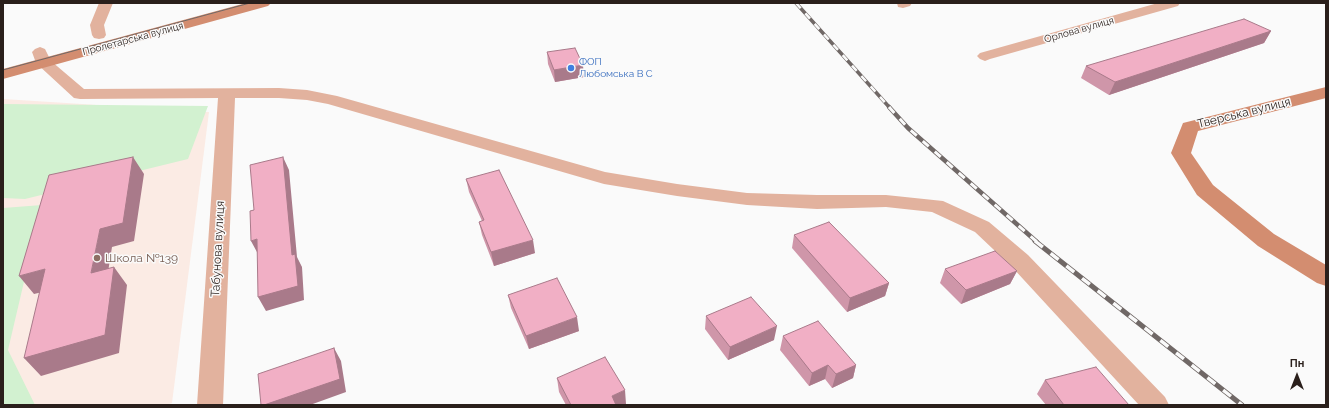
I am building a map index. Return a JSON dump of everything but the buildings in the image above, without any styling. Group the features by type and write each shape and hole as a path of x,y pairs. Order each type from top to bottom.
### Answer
{"main road":[{"name":"Пролетарська вулиця","path":"3,74 99,35 221,3"},
{"name":"Пролетарська вулиця","path":"3,61 42,57 263,3"},
{"name":"Тверська вулиця","path":"1326,92 1190,127 1181,153 1205,190 1266,240 1326,277"}],"street":[{"path":"99,35 96,25 106,3"},
{"name":"Орлова вулиця","path":"985,56 1173,3"},
{"path":"42,57 80,94 308,95 339,102 604,178 677,190 747,199 817,202 886,201 936,206 982,227 1020,262 1156,405"},
{"name":"Табунова вулиця","path":"210,405 227,94"}],"shaded area":[{"name":"Школа №139","path":"3,99 209,112 172,403 166,405 3,405"}],"green space":[{"path":"3,104 208,106 188,159 25,199 3,198"},
{"path":"42,205 8,350 35,405 3,405 3,208"}],"tram line":[{"path":"3,70 250,3"}],"railway":[{"path":"796,3 890,108"},
{"path":"889,107 908,128 1037,242"},
{"path":"1035,241 1242,405"}],"place":[{"name":"ФОП Любомська В С","path":"571,68"},
{"name":"Школа №139","path":"97,258"}]}
